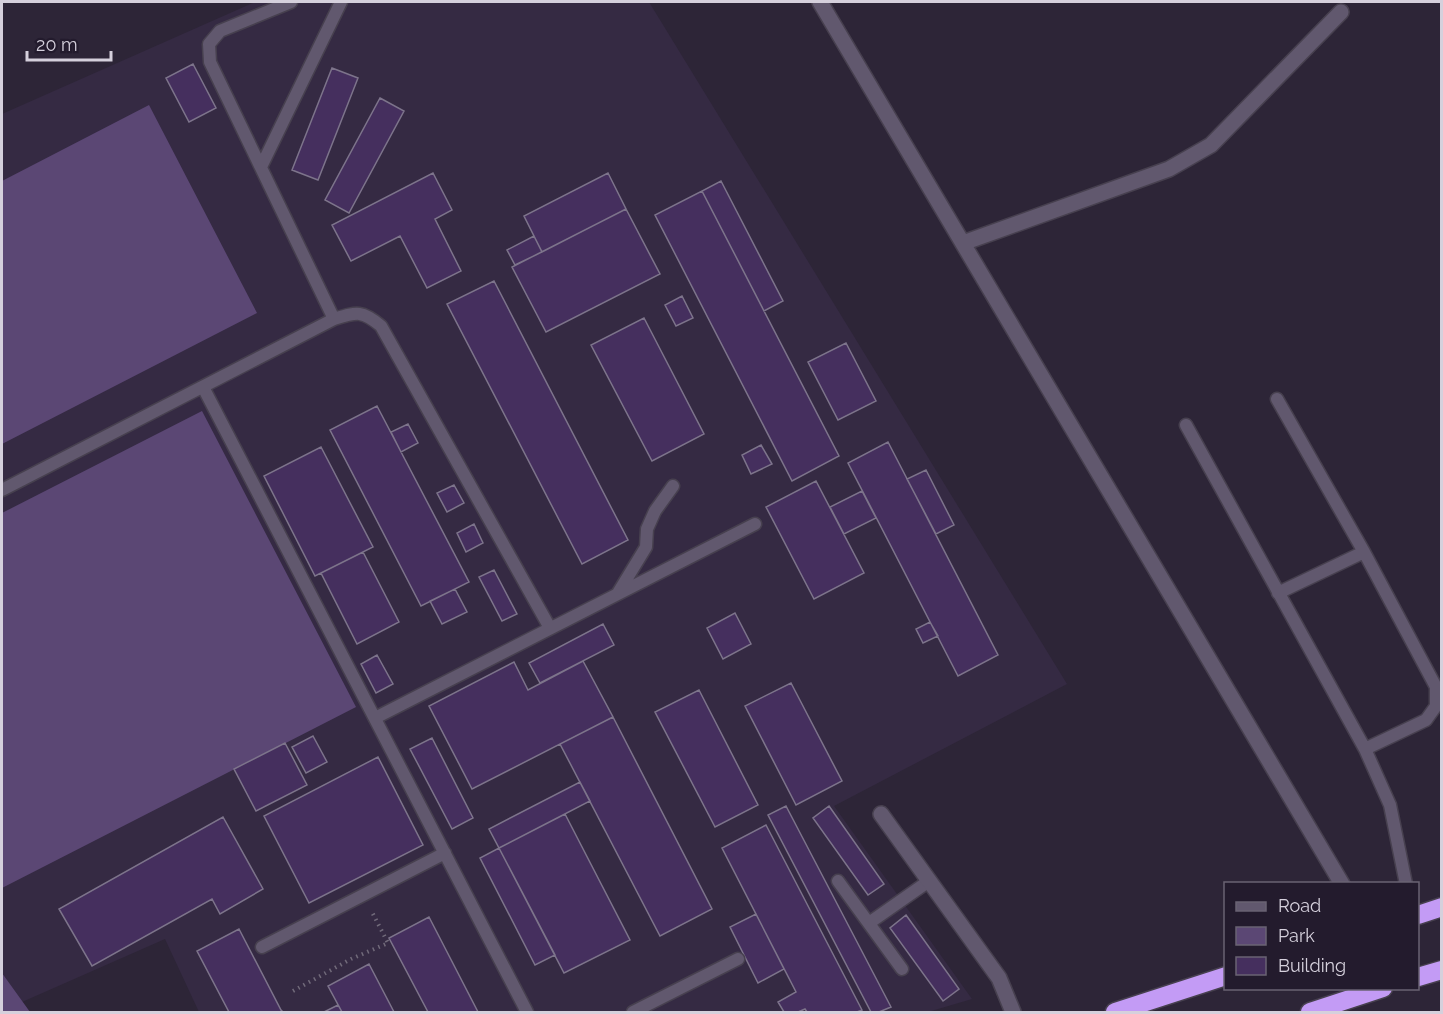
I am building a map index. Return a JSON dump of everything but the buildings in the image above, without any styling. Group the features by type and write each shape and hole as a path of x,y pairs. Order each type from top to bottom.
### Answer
{"highway":[{"path":"1419,915 1442,907"},
{"path":"1419,977 1442,970"},
{"path":"1115,1012 1224,977"},
{"path":"1312,1012 1377,990"}],"street":[{"path":"820,2 1340,882"},
{"path":"963,243 1169,169 1211,145 1341,12"},
{"path":"881,814 999,978 1013,1012"}],"lane":[{"path":"291,2 220,31 209,44 210,62 334,319"},
{"path":"261,167 341,2"},
{"path":"2,490 334,319 353,313 368,315 381,326 550,628"},
{"path":"203,387 527,1012"},
{"path":"1277,399 1364,552 1436,687 1436,706 1426,720 1365,749"},
{"path":"1186,425 1365,749 1390,805 1406,882"},
{"path":"618,594 646,547 647,529 655,511 673,486"},
{"path":"375,718 754,524"},
{"path":"1278,593 1349,557 1364,552"},
{"path":"262,947 445,853"},
{"path":"869,923 929,880"},
{"path":"838,881 902,969"},
{"path":"633,1012 738,959"}],"path":[{"path":"293,992 351,959 388,943 363,895"}],"shaded area":[{"path":"255,2 649,2 1067,684 834,806 972,999 928,1012 199,1012 165,939 22,1002 2,973 2,114"}],"green space":[{"path":"149,105 257,313 2,444 2,181"},
{"path":"202,411 356,707 2,888 2,513"},
{"path":"2,973 30,1012 2,1012"}]}
